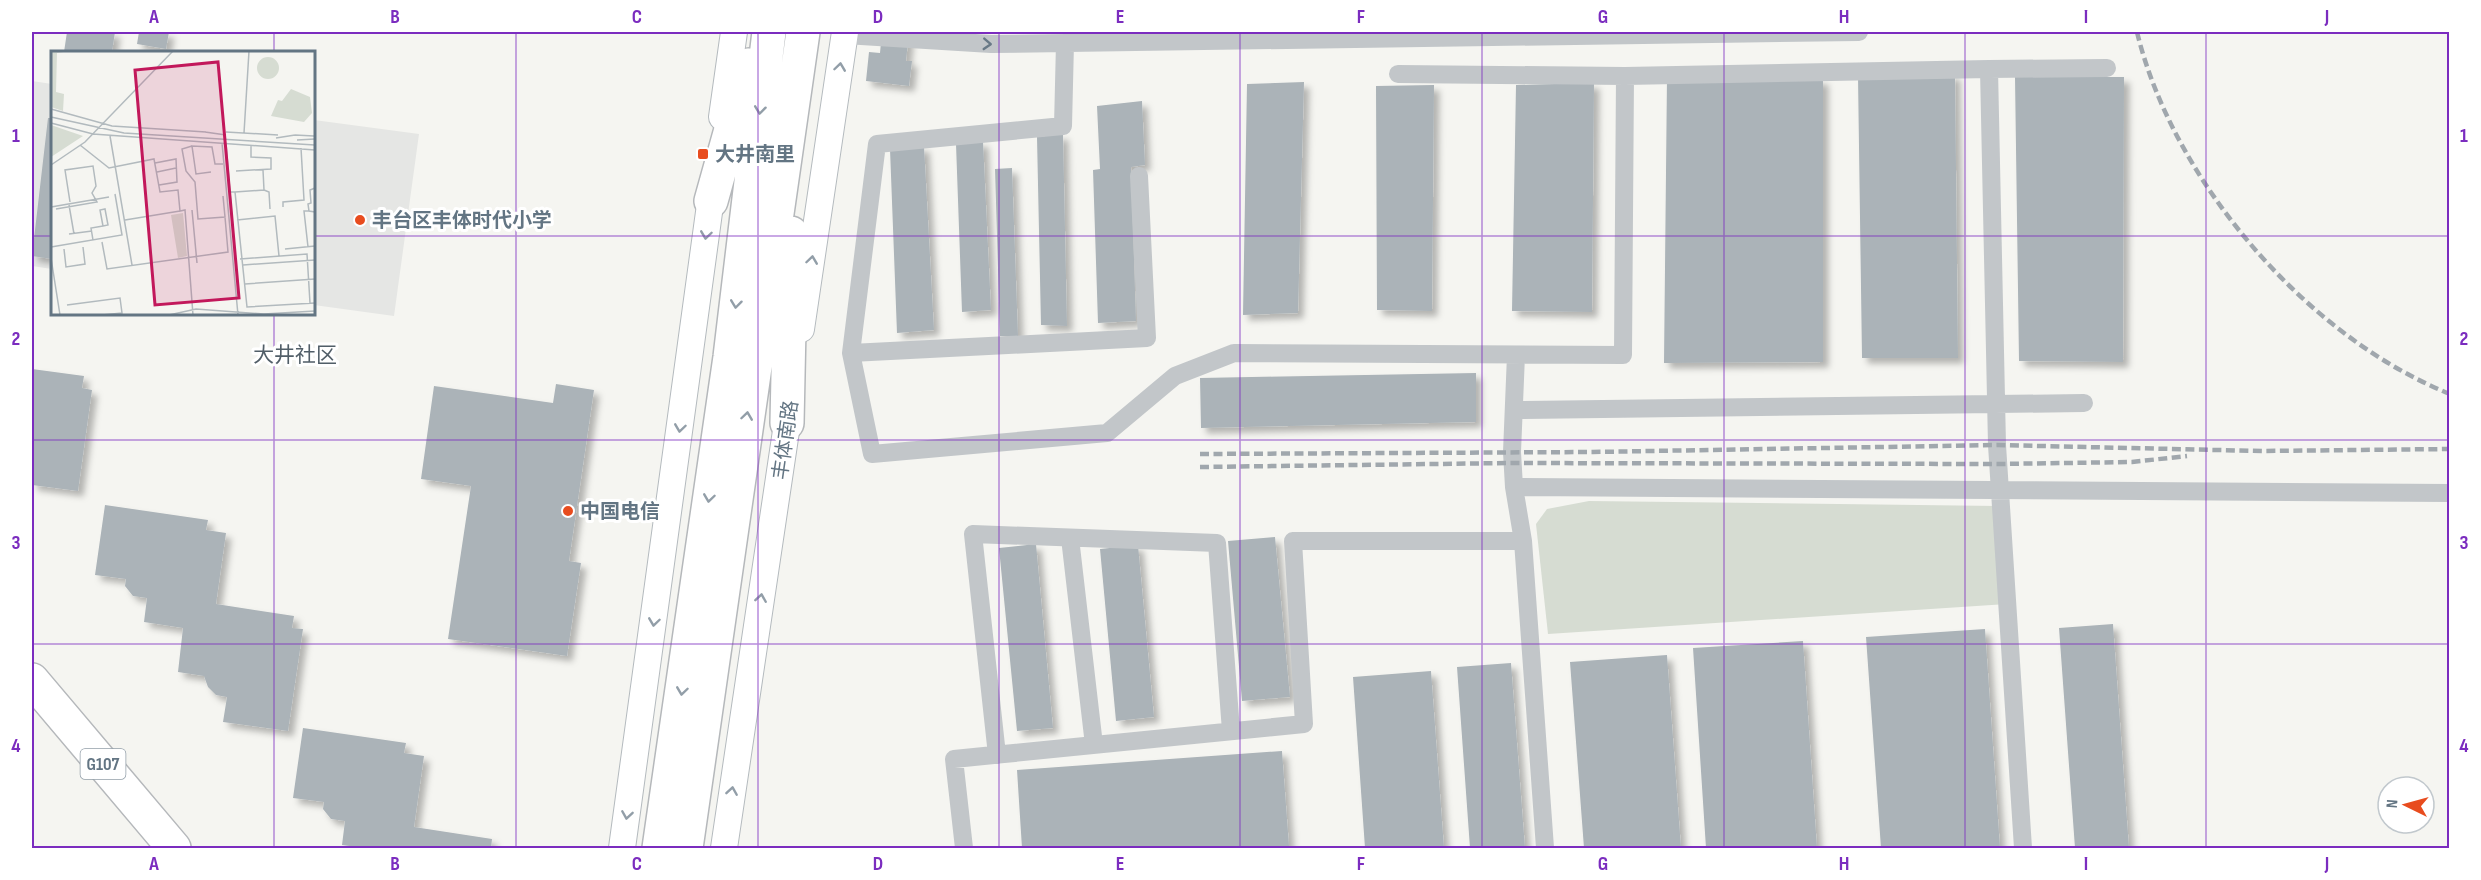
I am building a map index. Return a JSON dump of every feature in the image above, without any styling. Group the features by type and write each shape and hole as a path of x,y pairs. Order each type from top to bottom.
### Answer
{"highway":[{"path":"711,201 758,32"},
{"name":"丰体南路","path":"686,849 743,357 769,32"},
{"name":"丰体南路","path":"659,849 743,357 803,32"},
{"path":"788,423 794,87"},
{"name":"G107","path":"32,680 174,849"}],"street":[{"path":"622,849 734,32"},
{"path":"845,33 991,44 1859,32"},
{"name":"丰体南路","path":"724,849 845,33"},
{"path":"1065,43 1063,126 877,144 851,353 872,454 1107,433 1175,376 1234,353 1623,355 1625,76"},
{"path":"1398,74 1625,76 2108,68"},
{"path":"1989,69 1996,404 2023,849"},
{"path":"851,353 1147,338 1139,176"},
{"path":"1516,355 1516,410 1512,452 1514,487 1524,542 1545,849"},
{"path":"1516,410 2084,403"},
{"path":"1514,487 2450,493"},
{"path":"997,755 973,534 1217,543 1231,731"},
{"path":"1070,538 1094,745"},
{"path":"964,849 954,759 1304,724 1293,541 1524,542"}],"shaded area":[{"path":"32,81 51,84 51,269 32,266"},
{"name":"丰台区丰体时代小学","path":"315,120 419,134 394,316 315,305"},
{"path":"1589,501 1998,506 2007,604 1548,634 1536,524 1547,509"}],"building":[{"path":"67,32 115,32 112,51 64,51"},
{"path":"139,32 169,32 166,49 137,44"},
{"path":"882,32 909,32 906,61 912,61 909,86 866,81 869,52 880,53"},
{"path":"1955,74 1958,358 1862,358 1858,76"},
{"path":"1667,77 1823,79 1823,362 1664,363"},
{"path":"2015,77 2124,77 2123,362 2019,361"},
{"path":"1304,82 1298,313 1243,315 1247,84"},
{"path":"1594,83 1592,312 1512,311 1516,85"},
{"path":"1434,85 1432,311 1377,310 1376,86"},
{"path":"1142,101 1145,165 1131,167 1136,321 1098,323 1093,170 1100,169 1097,106"},
{"path":"48,118 51,118 51,259 32,256"},
{"path":"1063,134 1067,326 1041,325 1037,137"},
{"path":"983,141 991,310 962,312 956,144"},
{"path":"924,146 934,330 897,333 890,149"},
{"path":"1012,168 1018,336 1000,336 995,169"},
{"path":"32,369 84,376 82,388 92,390 78,491 32,485"},
{"path":"1476,373 1476,422 1201,428 1200,378"},
{"path":"556,384 594,390 569,561 581,563 567,656 448,639 471,486 421,479 434,386 553,403"},
{"path":"105,505 208,520 206,530 226,533 216,604 294,616 292,628 303,629 288,731 223,722 227,697 216,695 208,687 204,676 178,672 183,628 144,622 147,598 133,596 125,586 126,579 95,575"},
{"path":"1275,537 1290,697 1242,701 1228,541"},
{"path":"1036,544 1053,728 1017,731 999,548"},
{"path":"1138,545 1154,717 1116,721 1100,549"},
{"path":"2113,624 2129,848 2075,848 2059,628"},
{"path":"1985,629 2000,848 1881,848 1866,637"},
{"path":"1803,641 1817,848 1706,848 1693,648"},
{"path":"1667,655 1681,848 1584,848 1570,662"},
{"path":"1511,663 1525,848 1470,848 1457,667"},
{"path":"1431,671 1444,848 1365,848 1353,677"},
{"path":"303,728 406,743 404,753 424,756 414,827 492,839 491,848 365,848 342,845 345,821 331,819 323,809 324,802 293,798"},
{"path":"1282,751 1289,846 1022,848 1017,770"}],"railway":[{"path":"2137,32 2155,88 2181,143 2214,197 2253,248 2298,294 2346,334 2397,368 2450,394"},
{"path":"1200,454 1593,452 1997,445 2262,451 2450,449"},
{"path":"1200,467 1512,463 1998,464 2132,462 2187,456"}],"place":[{"name":"大井南里","path":"703,154"},
{"name":"丰台区丰体时代小学","path":"360,220"},
{"name":"中国电信","path":"568,511"}],"district":[{"name":"大井社区","path":"295,355"}]}
